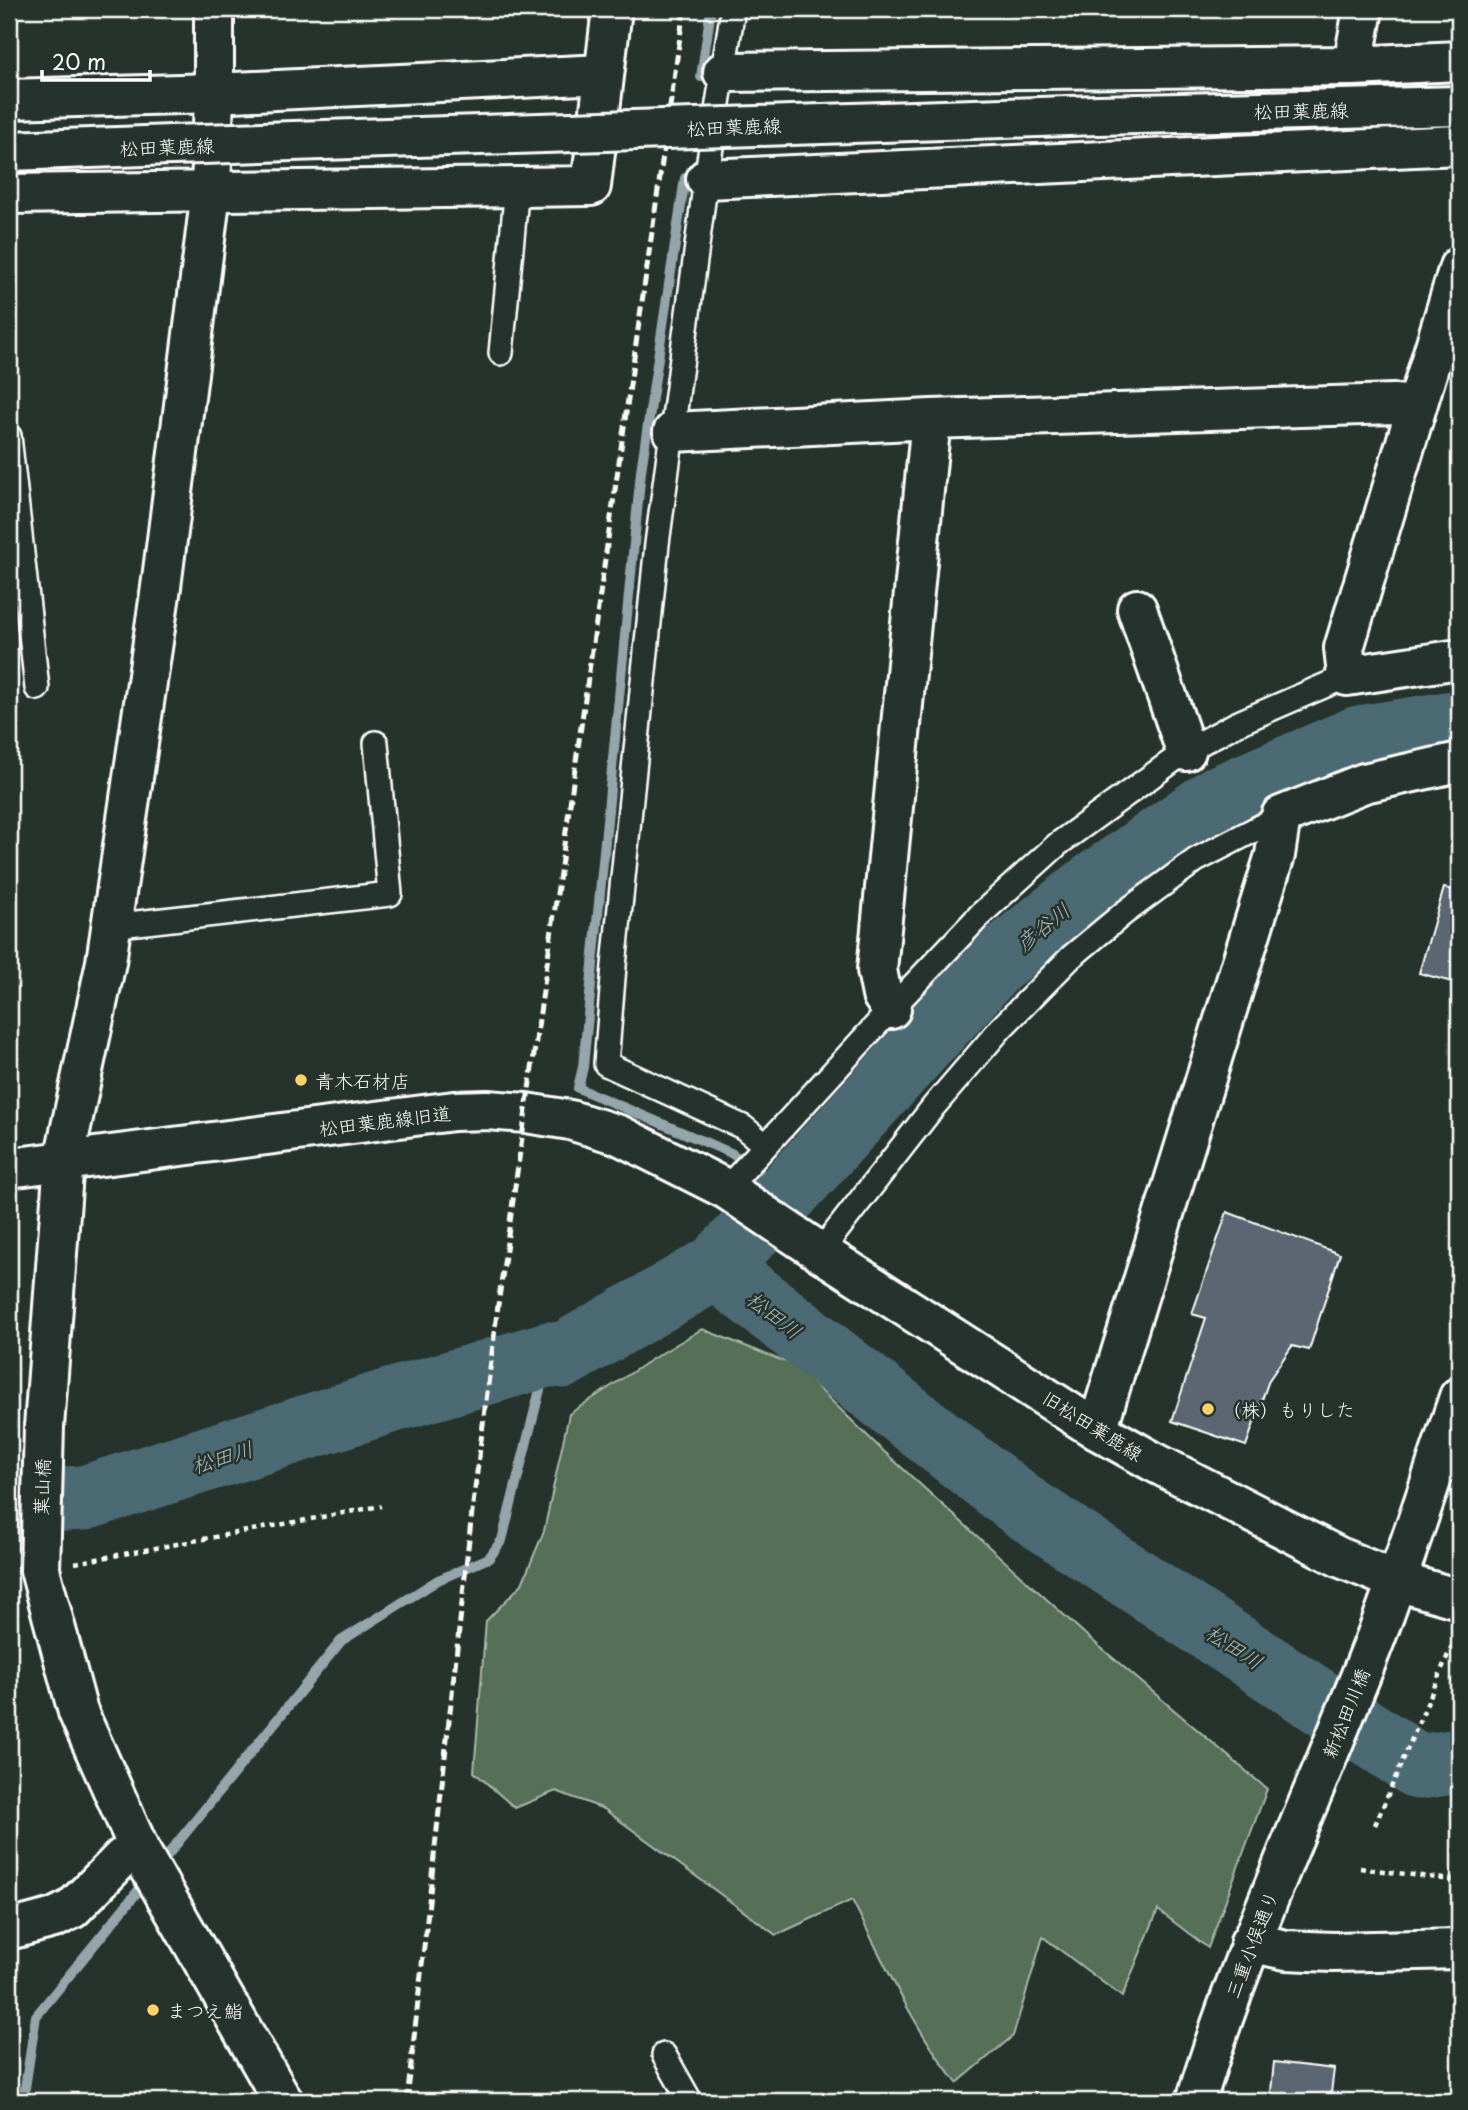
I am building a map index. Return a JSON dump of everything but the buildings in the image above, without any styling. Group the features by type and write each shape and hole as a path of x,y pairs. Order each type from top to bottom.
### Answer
{"street":[{"name":"葉山橋","path":"214,9 211,192 162,587 106,962 64,1160 44,1427 29,1563 78,1712 140,1851 284,2101"},
{"path":"9,194 591,186 612,9"},
{"path":"1353,66 1363,9"},
{"path":"723,72 1353,66 1459,61"},
{"path":"9,99 214,93 603,74"},
{"name":"松田葉鹿線","path":"9,151 1098,115 1459,106"},
{"path":"706,179 1459,145"},
{"path":"1459,267 1344,649 1346,676 1459,659"},
{"path":"673,432 931,419 1394,404 1416,406"},
{"path":"891,1009 882,995 877,970 931,419"},
{"path":"1137,609 1186,751"},
{"path":"1097,1430 1275,855 1281,816 1364,783 1459,762"},
{"name":"松田葉鹿線旧道","path":"9,1168 454,1111 526,1113 570,1120 746,1172 812,1247"},
{"name":"旧松田葉鹿線","path":"812,1247 1097,1430 1340,1558 1397,1581"},
{"path":"1458,1615 1397,1581 1459,1397"},
{"name":"新松田川橋","path":"1314,1789 1397,1581"},
{"name":"三重小俣通り","path":"1196,2101 1250,1942 1314,1789"},
{"path":"9,1930 54,1918 72,1909 122,1858 140,1851"},
{"path":"1250,1942 1286,1950 1333,1952 1459,1949"}],"lane":[{"path":"733,9 706,179 657,544 606,1065 743,1127 746,1172"},
{"path":"501,353 517,186"},
{"path":"9,436 37,688"},
{"path":"746,1172 891,1009 982,913 1058,844 1186,751 1236,724 1346,676"},
{"path":"111,926 390,894 376,743"},
{"path":"812,1247 1001,1028 1071,957 1124,913 1196,860 1281,816"},
{"path":"664,2055 690,2101"}],"path":[{"path":"29,1563 381,1506"},
{"path":"1375,1825 1458,1615"},
{"path":"1360,1868 1459,1881"}],"green space":[{"path":"702,1329 796,1366 879,1447 1086,1635 1267,1789 1208,1948 1158,1910 1122,1997 1043,1937 1013,2036 957,2083 913,2017 852,1900 776,1935 604,1809 556,1791 515,1808 474,1772 486,1621 522,1584 544,1531 569,1414"}],"waterway":[{"path":"701,77 711,9"},
{"path":"685,178 641,471 583,1067 578,1088 731,1153 788,1192"},
{"name":"彦谷川","path":"716,1267 788,1192 995,964 1092,886 1218,798 1359,738 1459,722"},
{"name":"松田川","path":"9,1502 84,1498 383,1403 549,1354 562,1356 716,1267 1021,1505 1419,1767 1459,1761"},
{"path":"157,1868 341,1641 438,1580 489,1558 502,1540 549,1354"},
{"path":"23,2101 36,2016 147,1880"}],"railway":[{"path":"407,2101 472,1512 498,1305 684,9"}],"place":[{"name":"青木石材店","path":"301,1080"},
{"name":"（株）もりした","path":"1208,1409"},
{"name":"まつえ鮨","path":"153,2010"}]}
